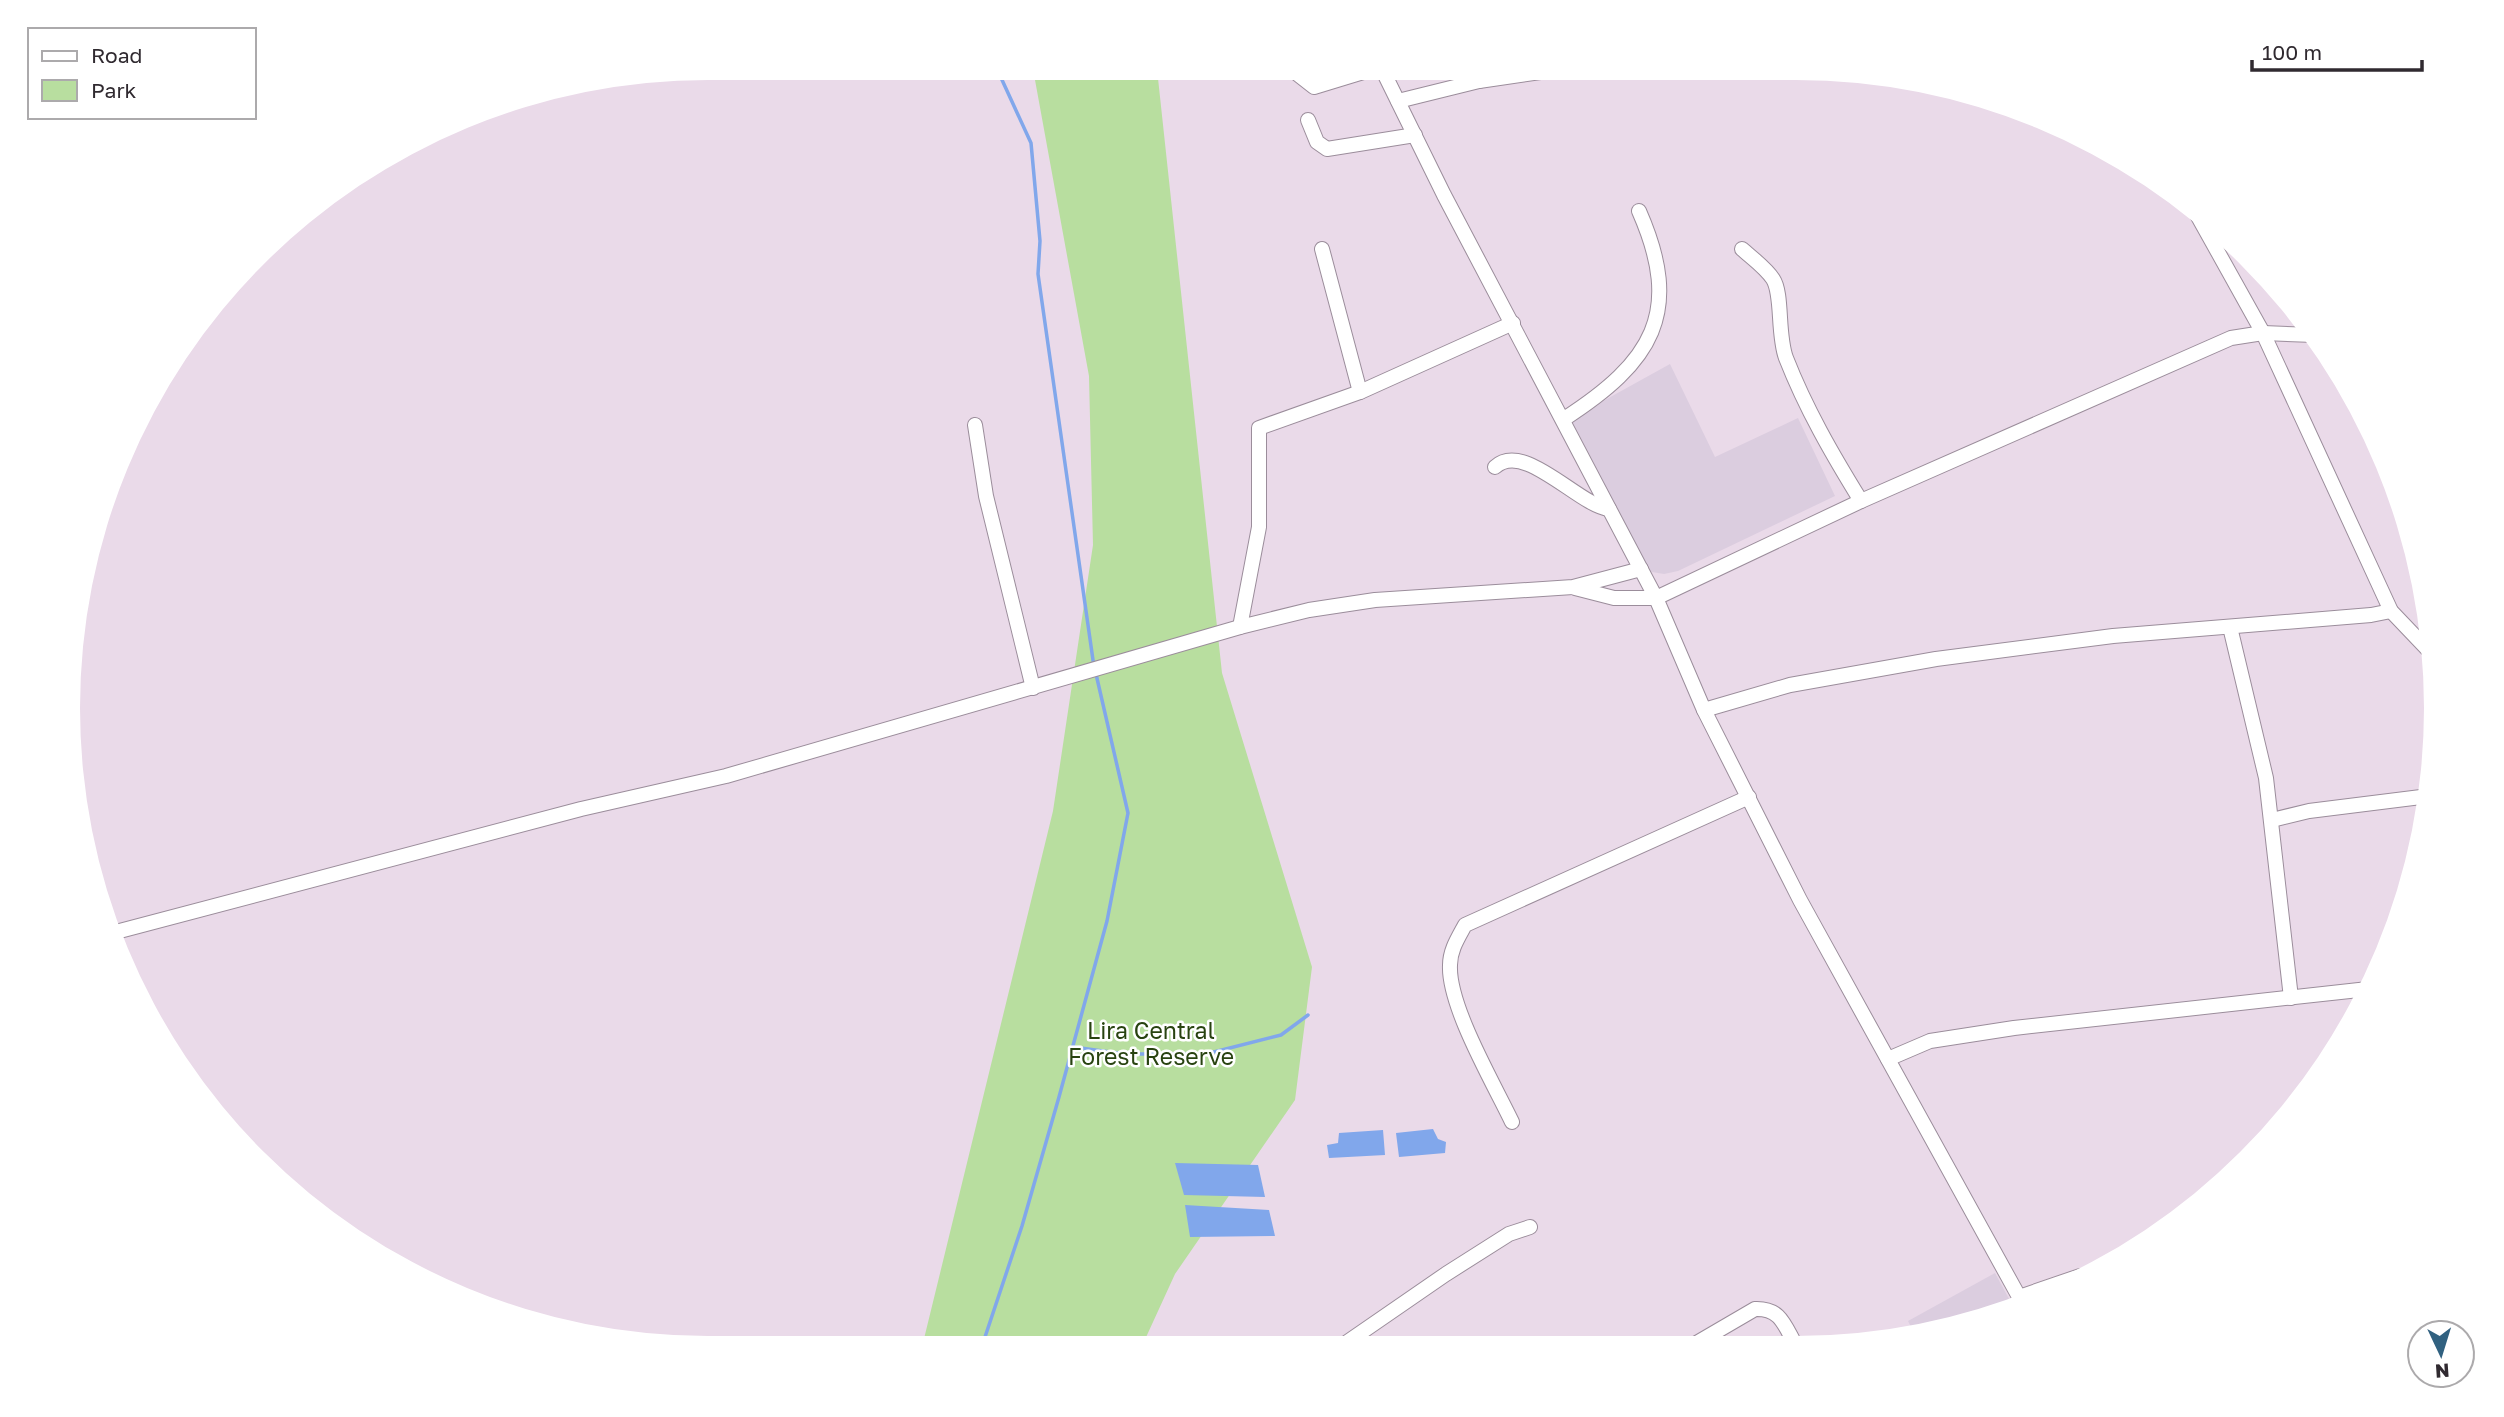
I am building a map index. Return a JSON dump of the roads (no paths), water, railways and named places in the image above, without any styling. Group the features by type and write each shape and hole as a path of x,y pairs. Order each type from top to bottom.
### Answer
{"street":[{"path":"1305,80 1314,87 1337,80"},
{"path":"1388,80 1656,598 1704,710 1800,900 2018,1295"},
{"path":"1398,101 1486,80"},
{"path":"1308,120 1317,142 1327,149 1415,135"},
{"path":"1564,419 1591,402 1623,374 1654,330 1660,286 1651,239 1639,211"},
{"path":"2208,234 2263,333 2391,611 2419,641"},
{"path":"1322,249 1360,392"},
{"path":"1742,249 1773,279 1777,289 1779,335 1785,354 1812,421 1861,501"},
{"path":"1240,627 1260,512 1259,429 1360,392 1513,323"},
{"path":"1573,587 1614,598 1656,598 1861,501 2231,338 2263,333 2300,334"},
{"path":"975,425 986,496 1033,688"},
{"path":"1495,467 1509,461 1530,464 1599,508 1609,509"},
{"path":"121,931 580,809 726,776 1240,627 1309,610 1375,600 1573,587 1641,569"},
{"path":"1704,710 1790,685 1876,668 2113,636 2391,611"},
{"path":"2230,627 2266,778 2291,998"},
{"path":"1512,1122 1464,1019 1451,981 1452,949 1465,925 1749,797"},
{"path":"2272,820 2309,811 2417,798"},
{"path":"1888,1059 1930,1041 2069,1021 2357,990"},
{"path":"1356,1336 1456,1267 1509,1234 1530,1227"},
{"path":"1709,1336 1755,1309 1764,1308 1774,1310 1791,1336"}],"water":[{"path":"1433,1129 1438,1139 1446,1142 1445,1153 1399,1157 1396,1133"},
{"path":"1383,1130 1385,1155 1329,1158 1327,1145 1338,1143 1339,1133"},
{"path":"1175,1163 1258,1165 1265,1197 1184,1195"},
{"path":"1185,1205 1269,1210 1275,1236 1190,1237"}],"waterway":[{"path":"1002,80 1031,143 1040,241 1038,274 1094,667"},
{"path":"985,1336 1022,1226 1059,1097 1107,921 1128,813 1096,674"},
{"path":"1073,1047 1125,1054 1206,1054 1281,1035 1308,1015"}],"park label":[{"name":"Lira Central Forest Reserve","path":"1151,1043"}]}
